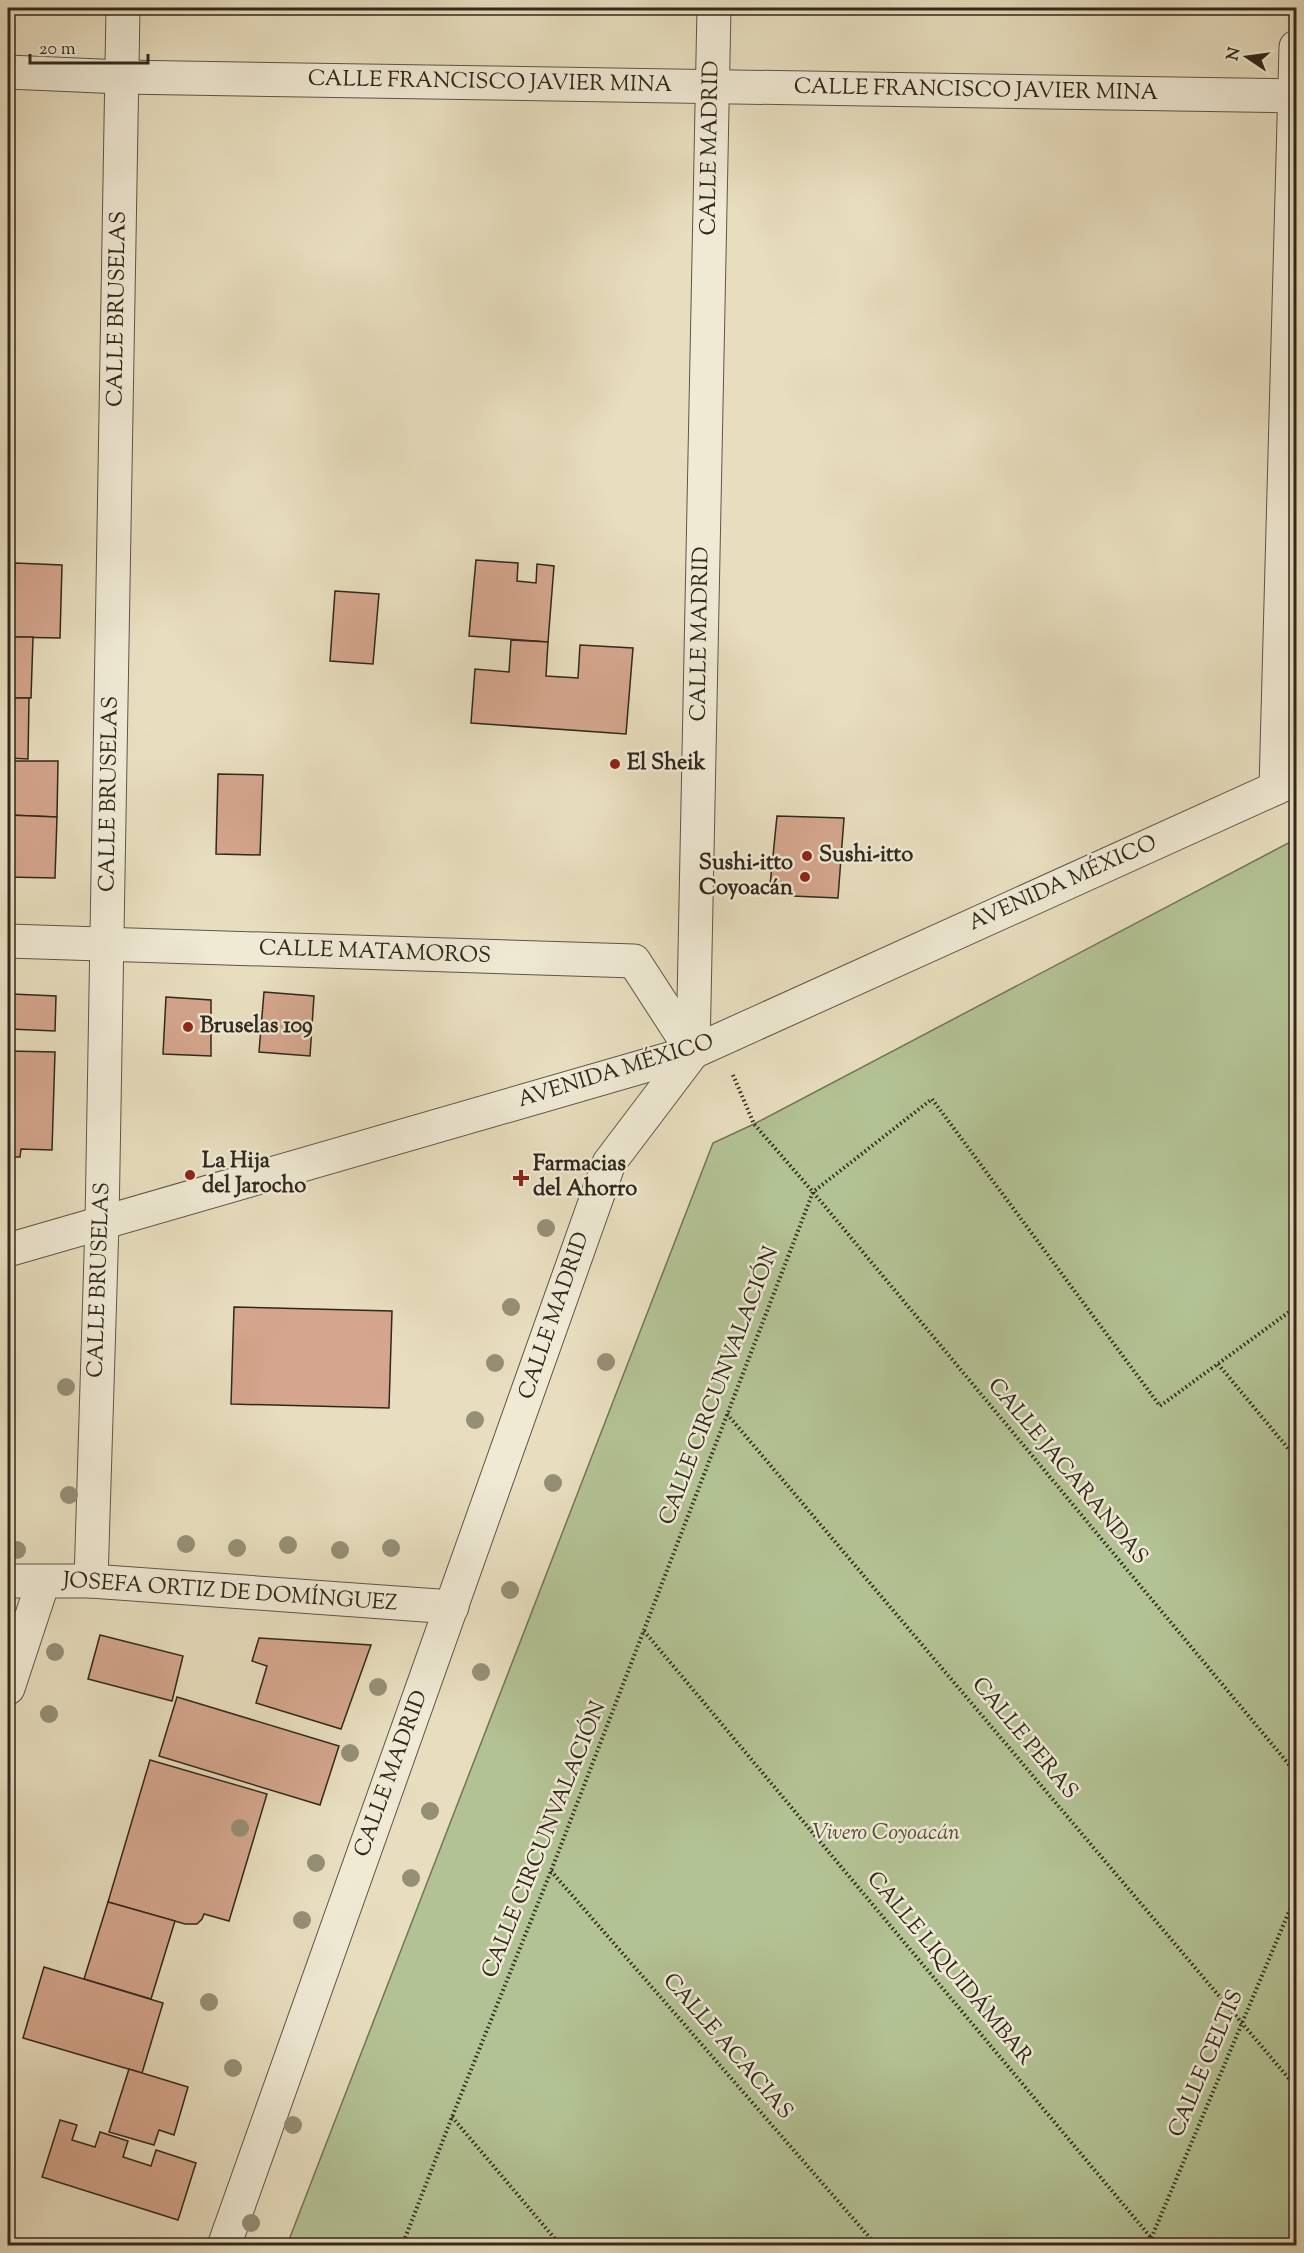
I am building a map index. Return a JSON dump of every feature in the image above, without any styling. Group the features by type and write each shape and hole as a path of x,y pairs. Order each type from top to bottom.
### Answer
{"street":[{"name":"CALLE BRUSELAS","path":"91,1581 102,1223 123,8"},
{"name":"CALLE MADRID","path":"224,2246 609,1163 705,1046 714,8"},
{"path":"1286,784 1296,48"},
{"name":"CALLE FRANCISCO JAVIER MINA","path":"8,72 122,76 1296,96"},
{"name":"AVENIDA MÉXICO","path":"8,1250 705,1046 1286,784"},
{"name":"CALLE MATAMOROS","path":"8,941 634,961 705,1046"},
{"name":"JOSEFA ORTIZ DE DOMÍNGUEZ","path":"8,1581 91,1581 452,1607"},
{"path":"8,1687 43,1582"}],"path":[{"name":"CALLE JACARANDAS","path":"705,1046 754,1124 1296,1773"},
{"path":"813,1192 932,1099 1160,1406 1296,1307"},
{"name":"CALLE CIRCUNVALACIÓN","path":"402,2246 551,1871 813,1192"},
{"path":"1218,1364 1296,1458"},
{"name":"CALLE PERAS","path":"727,1413 1296,2087"},
{"name":"CALLE LIQUIDÁMBAR","path":"644,1631 1158,2246"},
{"name":"CALLE ACACIAS","path":"551,1871 877,2246"},
{"name":"CALLE CELTIS","path":"1148,2246 1296,1895"},
{"path":"452,2117 561,2246"}],"green space":[{"name":"Vivero Coyoacán","path":"1296,839 1296,2245 287,2245 713,1143 754,1124"}],"building":[{"path":"476,560 518,563 517,581 536,583 537,564 554,566 548,642 469,636"},
{"path":"15,563 62,565 60,638 8,637 8,600 14,601"},
{"path":"335,591 379,594 373,664 330,661"},
{"path":"8,637 33,637 31,698 8,698"},
{"path":"511,640 548,642 546,676 578,678 580,645 633,648 626,734 471,723 475,669 509,672"},
{"path":"8,698 29,698 28,759 8,758"},
{"path":"8,761 58,761 57,817 8,815"},
{"path":"218,774 263,775 260,855 216,854"},
{"path":"8,815 57,817 55,878 8,877"},
{"name":"Sushi-itto","path":"777,816 844,818 838,898 769,895"},
{"path":"264,992 314,996 310,1056 259,1052"},
{"path":"12,994 56,996 55,1031 10,1029"},
{"name":"Bruselas 109","path":"166,997 211,1000 211,1056 163,1054"},
{"path":"8,1051 55,1052 52,1150 21,1149 20,1157 8,1157"},
{"path":"234,1307 392,1311 389,1408 231,1404"},
{"path":"100,1635 183,1656 172,1701 88,1679"},
{"path":"259,1638 371,1645 341,1729 256,1703 267,1666 252,1661"},
{"path":"177,1697 339,1746 320,1805 159,1756"},
{"path":"150,1760 267,1794 229,1921 204,1914 197,1924 185,1924 108,1902"},
{"path":"108,1902 175,1921 151,1999 84,1979"},
{"path":"44,1967 163,2003 142,2073 23,2038"},
{"path":"129,2069 188,2087 174,2135 159,2130 154,2145 109,2132"},
{"path":"60,2120 77,2125 72,2140 95,2147 100,2132 128,2141 123,2157 151,2166 156,2150 196,2163 178,2220 42,2177"}],"place":[{"name":"El Sheik","path":"615,764"},
{"name":"Sushi-itto","path":"807,856"},
{"name":"Sushi-itto Coyoacán","path":"805,877"},
{"name":"Bruselas 109","path":"188,1027"},
{"name":"La Hija del Jarocho","path":"190,1175"},
{"name":"Farmacias del Ahorro","path":"521,1178"}]}
